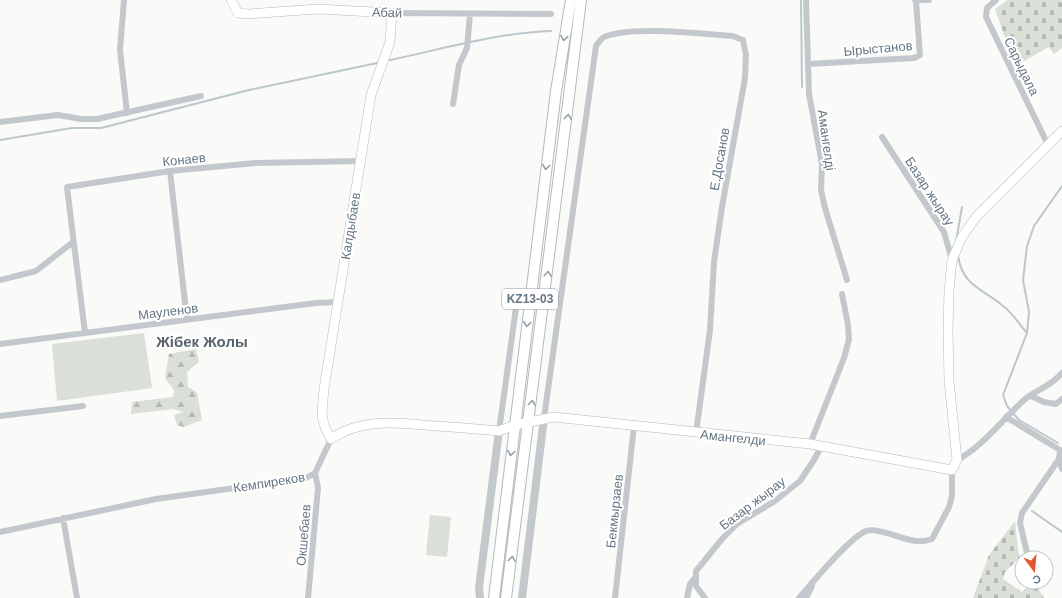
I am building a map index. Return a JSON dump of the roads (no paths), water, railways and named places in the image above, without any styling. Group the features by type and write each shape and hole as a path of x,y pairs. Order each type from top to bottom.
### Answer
{"highway":[{"name":"KZ13-03","path":"494,598 514,424 556,91 571,0"},
{"name":"KZ13-03","path":"506,598 530,421 571,94 581,0"},
{"path":"556,91 571,94"}],"main road":[{"name":"Абай","path":"231,0 238,13 248,14 318,9 392,13"},
{"name":"Калдыбаев","path":"331,439 323,426 322,414 338,302 374,83 390,42 392,13"},
{"path":"952,470 957,460 949,381 948,329 949,291 952,260 962,237 976,217 1062,131"},
{"name":"Амангелди","path":"514,424 554,417 810,444 952,470"},
{"path":"331,439 341,432 352,428 375,423 398,423 499,431 514,424"}],"street":[{"path":"124,0 120,50 127,113"},
{"name":"Амангелді","path":"806,0 809,94 822,164 821,190 847,280"},
{"name":"Ырыстанов","path":"808,64 914,58 920,55 916,1 929,0"},
{"name":"Сарыдала","path":"996,0 987,8 986,17 1048,145"},
{"name":"Абай","path":"392,13 551,14"},
{"path":"453,104 459,65 467,48 470,14"},
{"name":"Е.Досанов","path":"544,418 596,46 603,38 621,32 654,31 733,36 743,40 746,55 745,78 722,207 714,262 710,330 696,433"},
{"path":"0,122 58,115 81,119 97,119 201,96"},
{"name":"Базар жырау","path":"882,137 944,232 952,260"},
{"name":"Конаев","path":"85,333 67,187 170,171 256,163 360,161"},
{"path":"170,171 187,320"},
{"path":"0,280 36,271 73,242"},
{"path":"480,598 479,588 518,294"},
{"path":"810,444 844,358 849,339 842,294"},
{"name":"Мауленов","path":"0,344 316,303 338,302"},
{"path":"957,460 970,452 1006,417 1032,396 1053,384 1062,373"},
{"path":"1032,396 1044,402 1056,404 1062,399"},
{"path":"0,416 83,406"},
{"path":"1006,417 1060,450 1059,459 1062,469"},
{"path":"522,598 544,418"},
{"name":"Бекмырзаев","path":"615,598 634,426"},
{"name":"Кемпиреков","path":"0,532 156,499 306,478 315,473 331,439"},
{"name":"Базар жырау","path":"687,598 690,584 695,578 696,571 722,539 738,524 775,501 800,481 821,447"},
{"path":"1026,550 1020,523 1022,513 1059,459"},
{"path":"799,598 854,538 867,530 878,531 908,540 924,542 932,539 949,507 952,496 952,470"},
{"name":"Окшебаев","path":"308,598 318,488 315,473"},
{"path":"63,518 77,598"},
{"path":"695,578 696,586 705,598"},
{"path":"806,598 814,581"}],"waterway":[{"path":"801,0 802,87"},
{"path":"390,60 490,38 530,32 551,31"},
{"path":"0,140 72,128 101,128 249,90 377,63"},
{"path":"1058,443 1019,420 1007,406 1003,395 1027,333 1029,312 1023,280 1027,246 1034,226 1062,186"},
{"path":"956,242 962,207"},
{"path":"958,256 960,266 969,280 1006,308 1027,333"},
{"path":"1032,511 1062,532"}],"district":[{"name":"Жібек Жолы","path":"202,342"}]}
